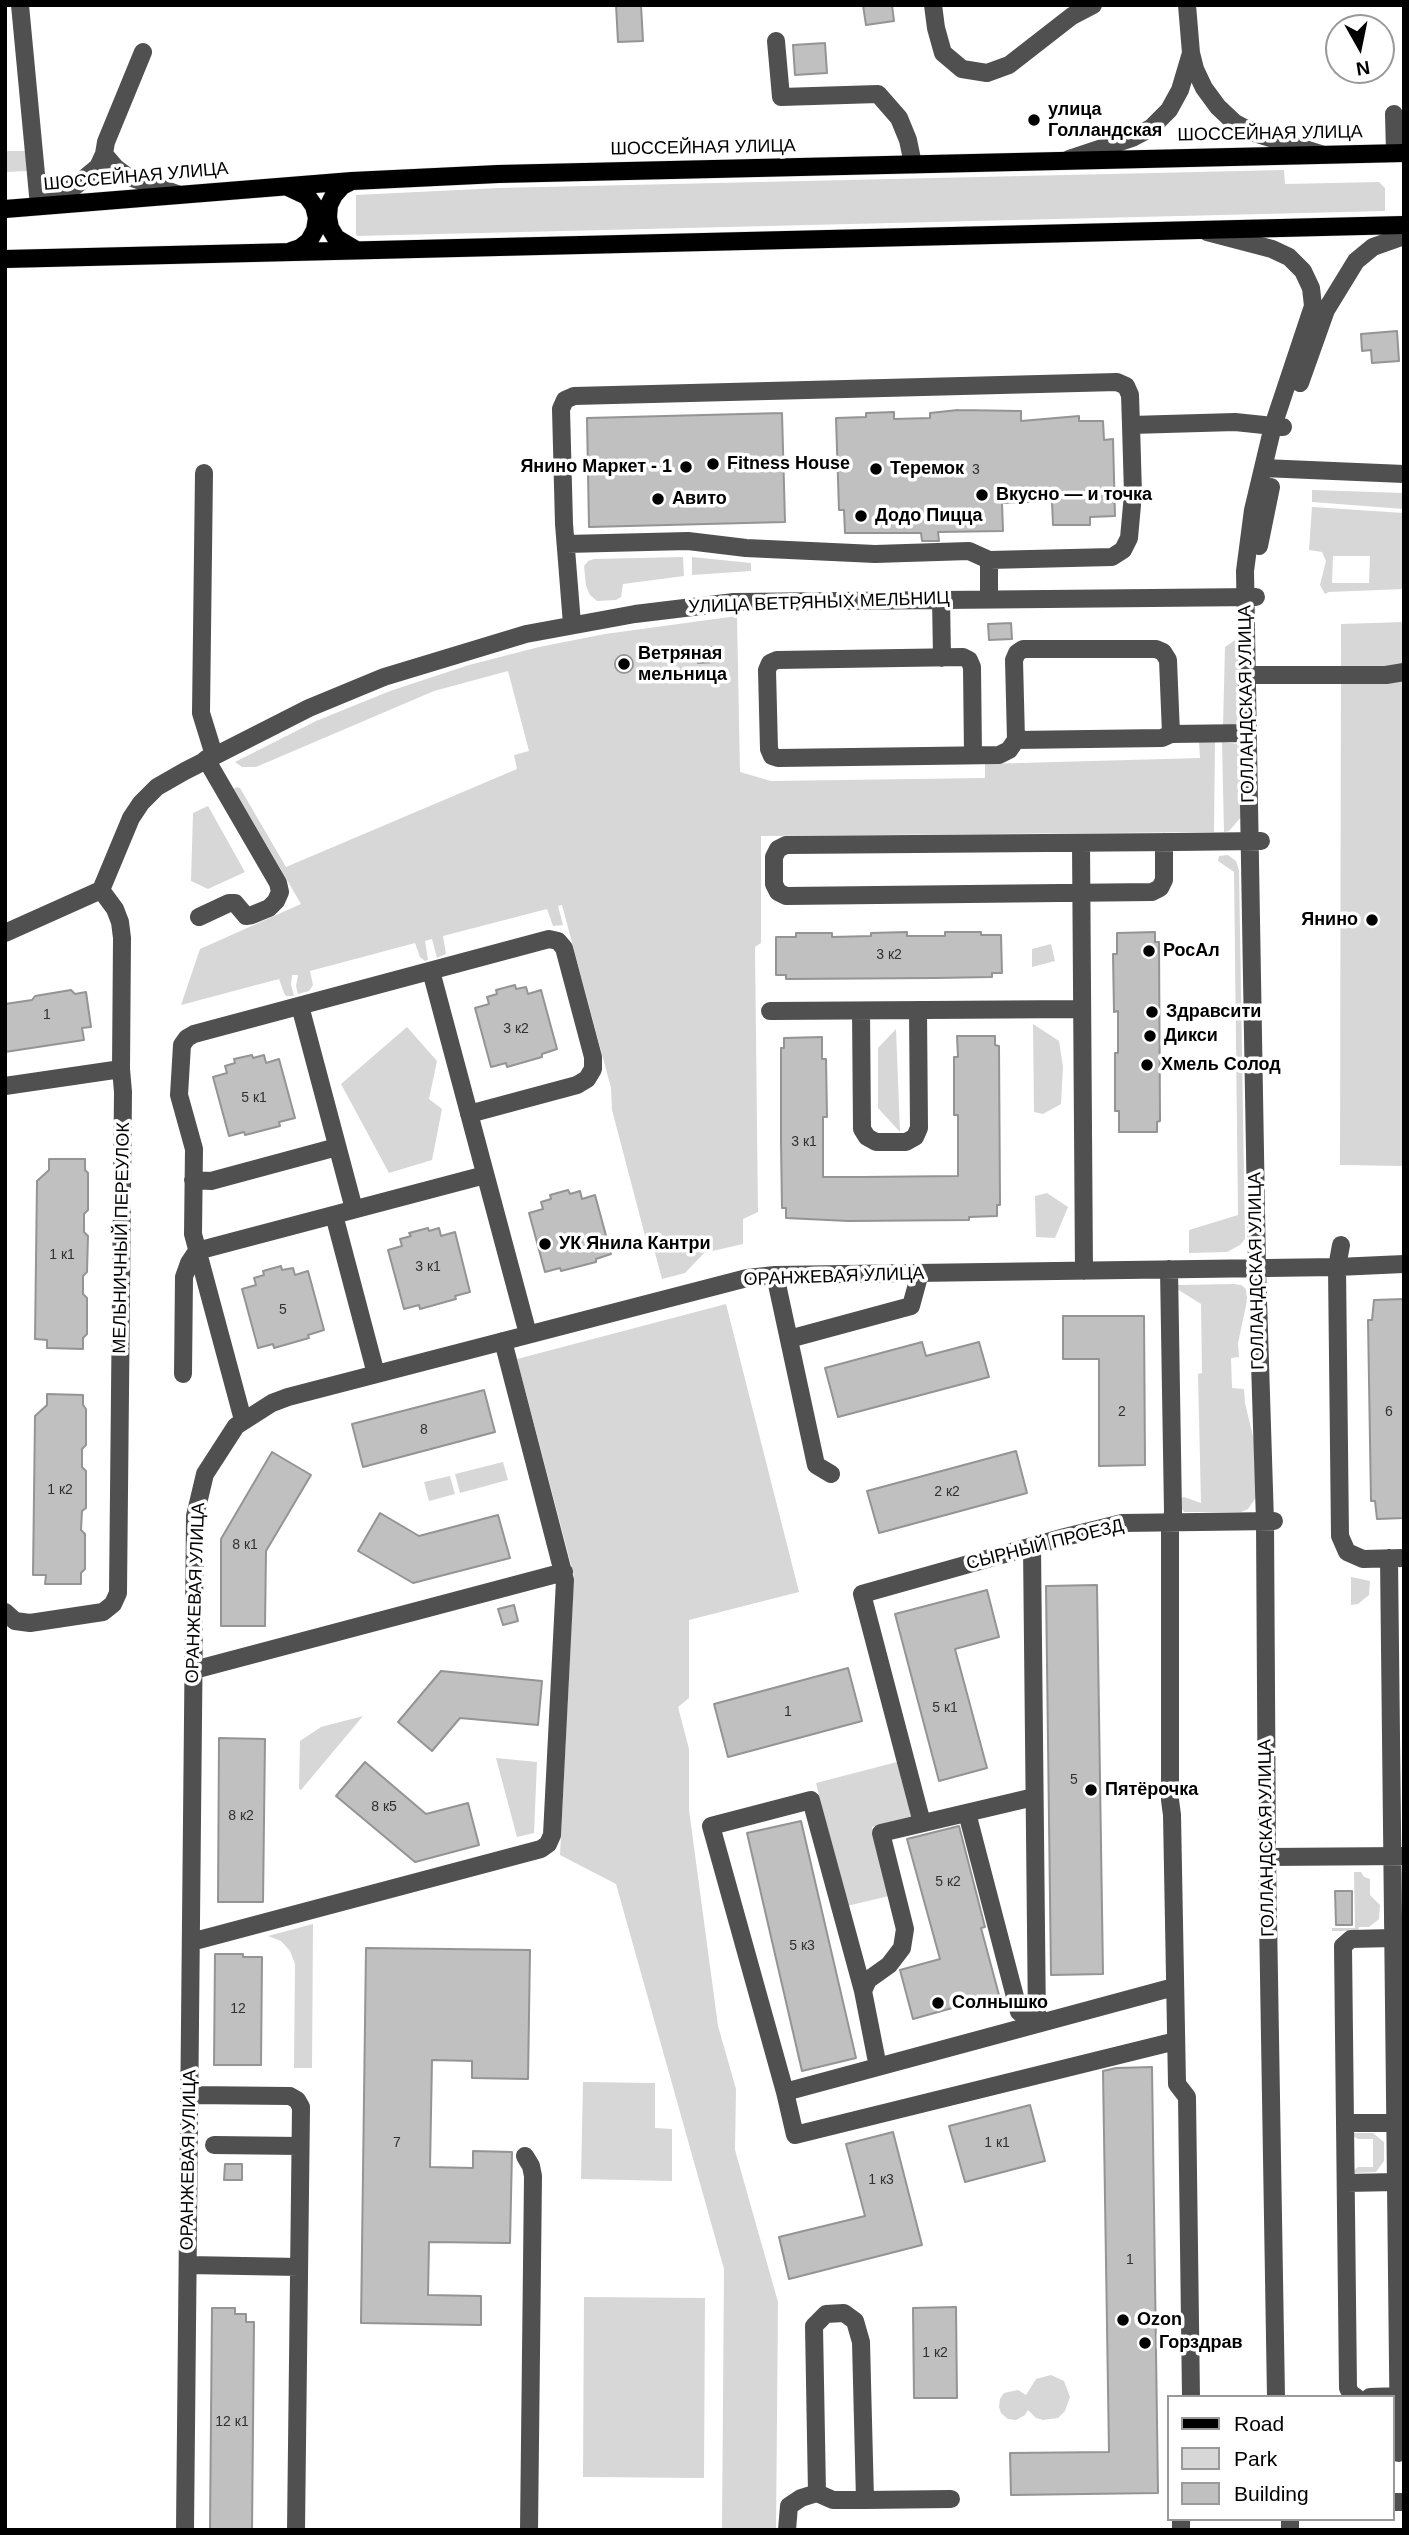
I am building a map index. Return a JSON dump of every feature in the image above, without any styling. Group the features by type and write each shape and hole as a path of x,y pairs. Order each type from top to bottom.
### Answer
{"main road":[{"name":"ШОССЕЙНАЯ УЛИЦА","path":"5,209 352,181 498,174 1399,153"},
{"path":"352,181 342,186 334,195 329,205 328,217 336,238 356,250"},
{"path":"285,186 307,196 314,206 317,218 309,241 288,252"},
{"path":"5,259 1404,225"}],"street":[{"path":"20,5 39,206 86,179 98,167 143,52"},
{"path":"933,6 943,53 962,69 986,73 1009,65 1072,16 1093,5"},
{"path":"1187,5 1191,53 1204,88 1218,107 1235,122 1254,132 1322,154"},
{"path":"776,41 782,97 878,94 899,118 914,164"},
{"path":"1064,160 1132,138 1151,128 1169,110 1181,90 1191,53"},
{"path":"1394,114 1399,153"},
{"path":"104,154 127,176 177,194"},
{"name":"ГОЛЛАНДСКАЯ УЛИЦА","path":"1199,230 1272,249 1289,257 1303,271 1311,288 1313,306 1269,469 1253,509 1248,544 1269,1521 1276,2395"},
{"name":"ГОЛЛАНДСКАЯ УЛИЦА","path":"1279,426 1319,325 1344,279 1356,261 1373,247 1404,236"},
{"path":"566,544 688,541 746,548 875,554 969,551 989,560 1112,557 1123,550 1129,538 1133,495 1130,395 1126,386 1117,382 574,396 565,400 561,410 568,599 572,624"},
{"path":"1131,425 1236,422 1279,426"},
{"path":"1269,469 1404,474"},
{"path":"199,917 235,903 246,916 252,915 269,908 280,892 278,883 210,757 201,713 204,473"},
{"path":"989,560 989,598"},
{"name":"УЛИЦА ВЕТРЯНЫХ МЕЛЬНИЦ","path":"101,890 127,827 141,803 157,788 210,757 310,708 384,677 477,647 572,624 734,602 1251,597"},
{"path":"941,598 942,658"},
{"path":"973,755 972,667 969,660 963,657 776,660 770,663 767,670 769,749 772,756 778,758 999,755 1009,750 1016,740 1014,660 1017,653 1023,649 1156,649 1163,652 1168,660 1171,734"},
{"path":"1252,675 1387,675 1404,672"},
{"name":"ГОЛЛАНДСКАЯ УЛИЦА","path":"1252,675 1248,733 1255,841"},
{"path":"1016,740 1162,738 1171,734 1248,733"},
{"path":"1164,842 1164,880 1160,888 1152,892 786,896 778,892 774,884 774,857 778,849 786,845 1255,841"},
{"path":"1081,843 1084,1271"},
{"path":"5,933 101,890"},
{"name":"МЕЛЬНИЧНЫЙ ПЕРЕУЛОК","path":"5,1612 15,1621 30,1623 103,1612 113,1604 118,1592 122,938 115,909 101,890"},
{"path":"243,1420 193,1234 194,1149 179,1095 179,1054 187,1038 549,939 558,941 564,948 593,1057 593,1069 587,1079 577,1085 469,1114"},
{"path":"431,971 528,1334"},
{"path":"300,1006 354,1209"},
{"path":"770,1011 1082,1009"},
{"path":"861,1011 862,1129 867,1137 876,1142 906,1142 915,1138 919,1128 918,1010"},
{"path":"5,1086 121,1069"},
{"path":"193,1180 211,1181 337,1147"},
{"path":"183,1374 184,1277 197,1251 485,1175"},
{"path":"334,1214 376,1374"},
{"path":"1342,1245 1337,1267 1340,1536 1347,1552 1363,1559 1396,1558 1398,1856 1394,1938 1399,2456"},
{"name":"ОРАНЖЕВАЯ УЛИЦА","path":"185,2530 195,1516 197,1500 211,1461 243,1420 288,1397 735,1280 775,1275 1404,1264"},
{"path":"1169,1269 1169,1747 1177,2084 1187,2097 1191,2395"},
{"path":"789,1339 911,1306 920,1273"},
{"path":"775,1275 816,1465 831,1474"},
{"path":"191,1942 541,1849 548,1844 552,1835 564,1572 503,1341"},
{"name":"СЫРНЫЙ ПРОЕЗД","path":"922,1823 862,1594 1122,1523 1269,1521"},
{"path":"1032,1547 1037,2016"},
{"path":"194,1670 564,1572"},
{"path":"863,1991 868,1980 889,1965 902,1948 905,1929 881,1833 1034,1797"},
{"path":"878,2067 863,1991 811,1800 711,1826 796,2134 1176,2040"},
{"path":"967,1813 1019,2012 1037,2016"},
{"path":"1273,1858 1398,1856"},
{"name":"ГОЛЛАНДСКАЯ УЛИЦА","path":"1273,1858 1288,2395"},
{"path":"1353,2395 1348,2388 1343,1946 1351,1939 1394,1938"},
{"path":"785,2092 878,2067 1037,2016 1174,1987"},
{"path":"190,2095 290,2096 297,2100 301,2107 296,2530"},
{"path":"1345,2123 1395,2123"},
{"path":"214,2145 300,2146"},
{"path":"525,2156 531,2165 533,2176 529,2530"},
{"path":"1346,2183 1396,2182"},
{"path":"188,2266 299,2267"},
{"path":"817,2493 814,2326 826,2314 844,2313 855,2321 861,2342 865,2500"},
{"path":"787,2530 789,2506 801,2498 817,2493 833,2500 951,2499"}],"green space":[{"path":"5,151 27,151 27,171 5,172"},
{"path":"1284,170 1285,184 1379,182 1385,188 1385,211 356,234 356,195 499,188"},
{"path":"1312,490 1404,493 1404,509 1312,502"},
{"path":"1312,507 1404,513 1404,589 1325,594 1320,585 1326,561 1322,552 1309,550","holes":["1333,556 1370,556 1369,583 1332,583"]},
{"path":"683,557 684,576 623,584 621,597 616,600 597,601 586,586 584,566 594,559"},
{"path":"692,557 751,563 751,571 692,575"},
{"path":"737,616 740,772 771,781 985,778 985,764 1200,758 1199,742 1215,741 1214,832 761,836 761,943 755,947 758,1212 743,1219 743,1244 704,1253 685,1273 662,1279 655,1253 646,1240 612,1110 611,1088 562,905 558,906 563,925 553,926 547,909 443,936 446,954 437,958 432,939 425,941 428,960 425,961 420,957 415,943 310,971 313,985 309,991 298,994 298,975 292,975 294,996 286,996 279,979 181,1005 200,949 301,904 234,789 236,787 240,788 286,867 517,769 514,755 529,751 508,671 434,691 256,767 242,767 235,762 316,721 390,691 469,665 605,634"},
{"name":"Янино","path":"1404,622 1404,1166 1340,1165 1341,624"},
{"path":"1241,636 1239,722 1233,726 1223,726 1225,647"},
{"path":"1222,742 1239,744 1243,751 1242,816 1229,831 1224,832"},
{"path":"208,806 245,872 208,889 191,881 193,813"},
{"path":"1228,855 1236,861 1239,870 1245,1239 1227,1252 1189,1253 1189,1230 1238,1215 1234,872 1218,861 1219,856"},
{"path":"1051,944 1055,961 1032,967 1032,949"},
{"path":"1033,1024 1059,1041 1063,1067 1061,1104 1043,1114 1034,1112"},
{"path":"407,1027 437,1061 429,1099 442,1109 432,1160 389,1173 341,1084"},
{"path":"896,1029 900,1132 878,1108 878,1048"},
{"path":"1047,1193 1068,1207 1055,1238 1036,1237 1035,1196"},
{"path":"1234,1284 1245,1288 1248,1296 1238,1343 1239,1357 1231,1358 1232,1388 1244,1389 1256,1449 1257,1496 1248,1509 1241,1512 1184,1512 1179,1505 1181,1498 1201,1503 1198,1374 1202,1373 1201,1304 1177,1289 1178,1285"},
{"path":"726,1304 799,1592 689,1620 689,1698 678,1707 689,1749 689,1810 718,2026 736,2089 735,2150 778,2302 776,2530 722,2530 724,2269 616,1884 560,1855 574,1576 517,1359"},
{"path":"503,1462 508,1480 460,1493 455,1474"},
{"path":"450,1476 455,1494 429,1501 424,1482"},
{"path":"1351,1577 1370,1581 1369,1595 1358,1604 1351,1605"},
{"path":"363,1716 301,1790 299,1789 300,1741 321,1727"},
{"path":"496,1758 537,1762 534,1833 517,1837"},
{"path":"897,1762 911,1817 872,1827 889,1896 847,1906 816,1783"},
{"path":"1354,1872 1361,1872 1364,1877 1370,1879 1370,1895 1380,1905 1379,1919 1369,1927 1359,1927 1358,1931 1332,1931 1332,1928 1355,1928"},
{"path":"313,1924 312,2068 294,2068 295,1964 290,1951 281,1941 268,1936"},
{"path":"583,2082 655,2083 655,2128 672,2129 672,2181 581,2179"},
{"path":"1353,2133 1373,2133 1384,2142 1384,2161 1376,2172 1354,2173 1358,2167 1373,2167 1373,2139 1358,2139"},
{"path":"584,2297 705,2298 704,2478 583,2477"},
{"path":"1051,2375 1064,2381 1070,2397 1065,2411 1058,2418 1043,2420 1036,2418 1028,2410 1016,2420 1008,2419 1001,2413 1000,2399 1004,2393 1018,2390 1026,2395 1036,2379"}],"building":[{"path":"616,5 641,5 643,41 618,42"},
{"path":"863,5 892,5 894,21 866,25"},
{"path":"825,43 827,73 795,75 793,45"},
{"path":"1397,331 1399,361 1372,363 1371,350 1362,351 1361,334"},
{"path":"958,410 1021,411 1021,421 1079,416 1079,421 1103,421 1104,440 1113,439 1115,516 1090,517 1090,525 1053,525 1052,501 1002,503 1003,531 938,532 939,541 922,541 921,533 845,533 844,510 839,510 836,418 894,412 894,419 930,418 930,413"},
{"name":"Янино Маркет - 1","path":"782,413 785,522 589,527 587,418"},
{"path":"1011,623 1012,639 989,640 988,624"},
{"path":"712,647 714,662 698,663 697,648"},
{"name":"Ветряная мельница","path":"624,655 630,658 633,664 630,670 624,673 618,670 615,664 618,658"},
{"path":"907,932 907,936 945,936 945,932 1001,935 1002,973 992,973 992,977 936,978 786,979 786,975 776,975 776,937 796,937 796,933 832,933 832,937"},
{"path":"1155,932 1155,942 1159,942 1160,1121 1157,1122 1157,1132 1119,1132 1119,1111 1115,1111 1118,1011 1114,1012 1113,954 1117,954 1117,933"},
{"path":"515,985 516,989 526,987 528,994 541,990 557,1049 542,1054 542,1057 507,1067 506,1063 491,1067 475,1008 489,1004 487,997 497,994 496,990"},
{"path":"71,990 75,994 86,992 91,1027 82,1028 84,1040 5,1052 5,1004"},
{"path":"957,1036 995,1036 995,1045 999,1046 1000,1205 997,1205 997,1216 969,1217 969,1220 848,1221 786,1218 786,1208 782,1208 781,1141 781,1048 784,1048 784,1038 822,1037 822,1059 826,1059 827,1117 823,1117 823,1177 958,1176 958,1115 954,1115 954,1057 958,1057"},
{"path":"252,1055 253,1058 264,1055 266,1063 279,1059 295,1118 279,1122 280,1126 229,1136 213,1077 227,1073 225,1066 235,1063 234,1059"},
{"path":"49,1159 85,1159 85,1170 88,1173 88,1210 84,1214 84,1232 88,1236 87,1272 83,1276 83,1294 87,1298 87,1334 83,1338 83,1349 47,1348 47,1340 35,1339 37,1181 49,1170"},
{"path":"568,1190 570,1194 580,1191 582,1199 595,1195 611,1254 596,1259 596,1262 545,1272 529,1213 543,1209 541,1202 551,1199 550,1195"},
{"path":"428,1228 429,1231 439,1228 441,1236 455,1232 470,1292 455,1296 456,1299 420,1309 419,1305 404,1309 388,1250 402,1246 400,1239 411,1236 409,1233"},
{"path":"281,1266 282,1270 293,1268 295,1275 308,1271 324,1330 308,1335 309,1338 274,1348 273,1344 258,1348 242,1289 256,1285 254,1278 264,1275 263,1271"},
{"path":"1404,1299 1404,1518 1377,1519 1375,1501 1371,1501 1368,1320 1372,1320 1374,1300"},
{"path":"1063,1316 1144,1316 1145,1465 1099,1466 1099,1359 1063,1359"},
{"path":"922,1342 926,1356 979,1342 989,1377 838,1417 825,1368"},
{"path":"484,1390 495,1432 363,1467 352,1424"},
{"path":"47,1394 83,1395 86,1409 86,1445 82,1449 82,1467 86,1471 86,1508 82,1511 81,1530 85,1534 85,1569 81,1573 81,1584 45,1584 46,1575 33,1575 35,1416 47,1405"},
{"path":"1016,1451 1027,1493 879,1533 867,1491"},
{"path":"272,1452 311,1475 266,1551 265,1626 221,1626 221,1539"},
{"path":"380,1513 419,1536 498,1515 510,1558 413,1583 358,1551"},
{"path":"1097,1585 1103,1974 1051,1975 1046,1586"},
{"path":"987,1590 999,1637 955,1649 987,1768 939,1781 895,1614"},
{"path":"514,1605 518,1621 503,1625 498,1609"},
{"path":"848,1668 862,1721 728,1757 714,1704"},
{"path":"441,1671 542,1681 538,1725 460,1718 432,1751 398,1722"},
{"path":"219,1738 265,1739 263,1902 218,1902"},
{"path":"365,1762 426,1814 468,1803 479,1845 415,1862 336,1796"},
{"path":"801,1821 856,2058 802,2071 747,1833"},
{"path":"959,1826 999,1995 913,2019 900,1970 940,1959 907,1839"},
{"path":"1335,1891 1352,1891 1352,1925 1336,1925"},
{"path":"366,1948 530,1950 528,2079 472,2078 472,2061 432,2060 430,2167 473,2168 473,2151 512,2152 510,2243 429,2242 428,2295 481,2296 481,2325 361,2323"},
{"path":"215,1954 262,1957 261,2065 214,2065"},
{"path":"1152,2067 1158,2493 1011,2495 1010,2453 1109,2452 1103,2071"},
{"path":"1030,2105 1045,2161 965,2182 949,2126"},
{"path":"893,2132 922,2245 789,2279 779,2237 865,2216 846,2144"},
{"path":"225,2164 242,2164 242,2180 224,2180"},
{"path":"956,2307 957,2398 914,2398 913,2308"},
{"path":"212,2308 235,2308 235,2314 246,2314 246,2322 254,2322 252,2530 210,2529"}],"place":[{"name":"улица Голландская","path":"1034,120"},
{"name":"Fitness House","path":"713,464"},
{"name":"Янино Маркет - 1","path":"686,467"},
{"name":"Теремок","path":"876,469"},
{"name":"Вкусно — и точка","path":"982,495"},
{"name":"Авито","path":"658,499"},
{"name":"Додо Пицца","path":"861,516"},
{"name":"Ветряная мельница","path":"624,664"},
{"name":"Янино","path":"1372,920"},
{"name":"РосАл","path":"1149,951"},
{"name":"Здравсити","path":"1152,1012"},
{"name":"Дикси","path":"1150,1036"},
{"name":"Хмель Солод","path":"1147,1065"},
{"name":"УК Янила Кантри","path":"545,1244"},
{"name":"Пятёрочка","path":"1091,1790"},
{"name":"Солнышко","path":"938,2003"},
{"name":"Ozon","path":"1123,2320"},
{"name":"Горздрав","path":"1145,2343"}]}
